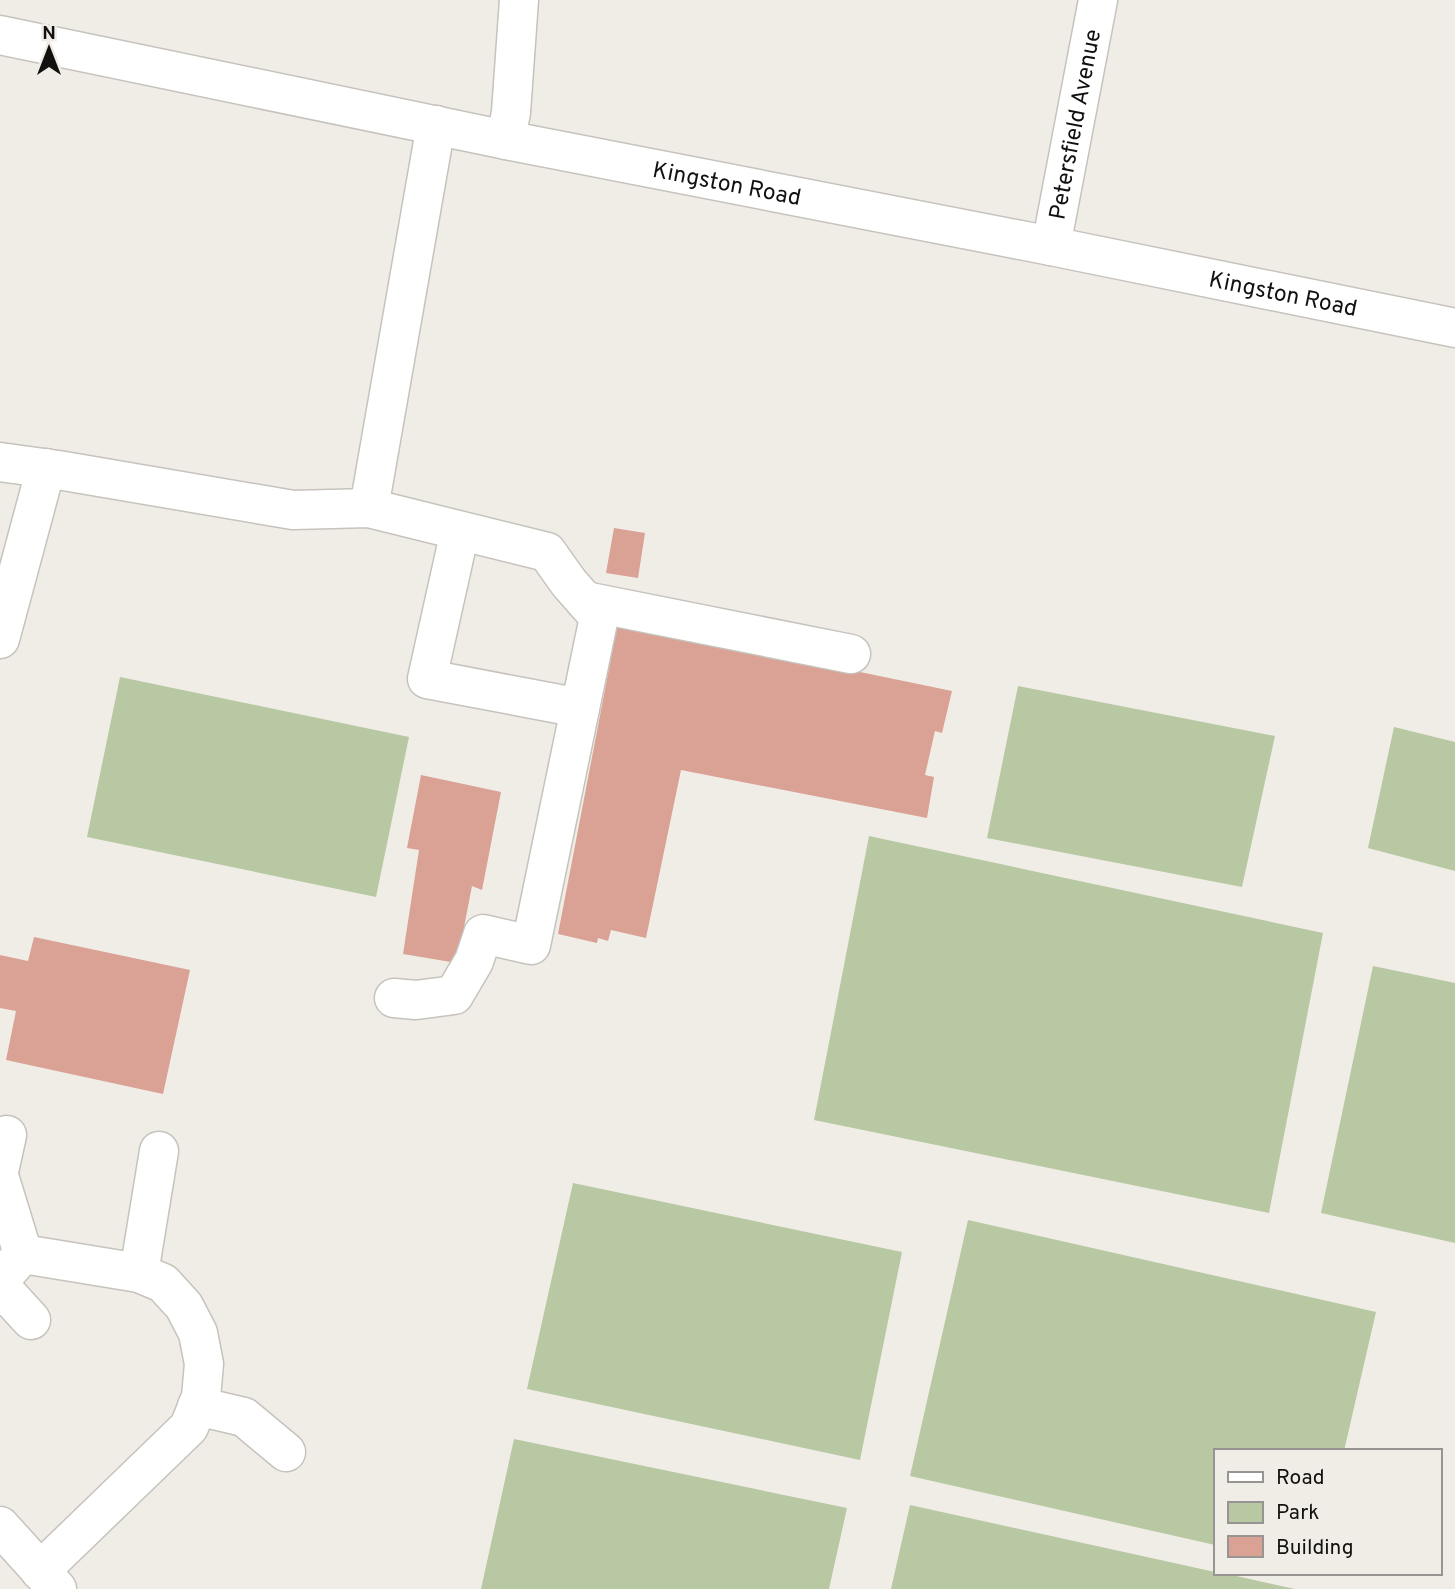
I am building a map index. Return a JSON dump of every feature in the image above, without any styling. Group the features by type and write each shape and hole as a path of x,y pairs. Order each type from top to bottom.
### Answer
{"street":[{"path":"506,140 511,112 519,0"},
{"name":"Petersfield Avenue","path":"1051,246 1098,0"},
{"name":"Kingston Road","path":"0,35 506,140 1455,328"},
{"path":"369,508 436,125"},
{"path":"0,461 293,510 369,508 547,552 598,617 531,945 484,934 474,961 454,995 416,1000 394,998"},
{"path":"1,627 46,468"},
{"path":"460,530 427,679 580,708"},
{"path":"585,601 851,654"},
{"path":"139,1273 159,1152"},
{"path":"0,1179 11,1267 139,1273 163,1283 184,1306 198,1333 204,1363 201,1397 189,1427 49,1580 2,1532"},
{"path":"0,1286 32,1320"},
{"path":"197,1406 244,1417 286,1452"}],"green space":[{"path":"120,677 409,737 376,897 87,837"},
{"path":"1018,686 1275,736 1242,887 987,838"},
{"path":"1394,727 1455,742 1455,871 1368,848"},
{"path":"869,836 1323,933 1269,1213 814,1120"},
{"path":"1373,966 1455,983 1455,1243 1321,1213"},
{"path":"573,1183 902,1252 860,1460 527,1389"},
{"path":"968,1220 1376,1312 1344,1449 1214,1449 1214,1545 910,1476"},
{"path":"514,1439 847,1508 829,1589 481,1589"},
{"path":"910,1505 1214,1572 1214,1575 1232,1575 1295,1589 891,1589"}],"building":[{"path":"614,528 645,533 638,578 606,573"},
{"path":"618,622 952,691 942,733 935,731 925,775 934,777 927,818 681,770 646,938 611,930 608,941 598,938 597,943 558,934"},
{"path":"421,775 501,792 482,890 472,886 457,963 403,954 419,850 407,848"},
{"path":"34,937 190,970 163,1094 6,1060 16,1011 0,1008 0,955 28,961"}]}
